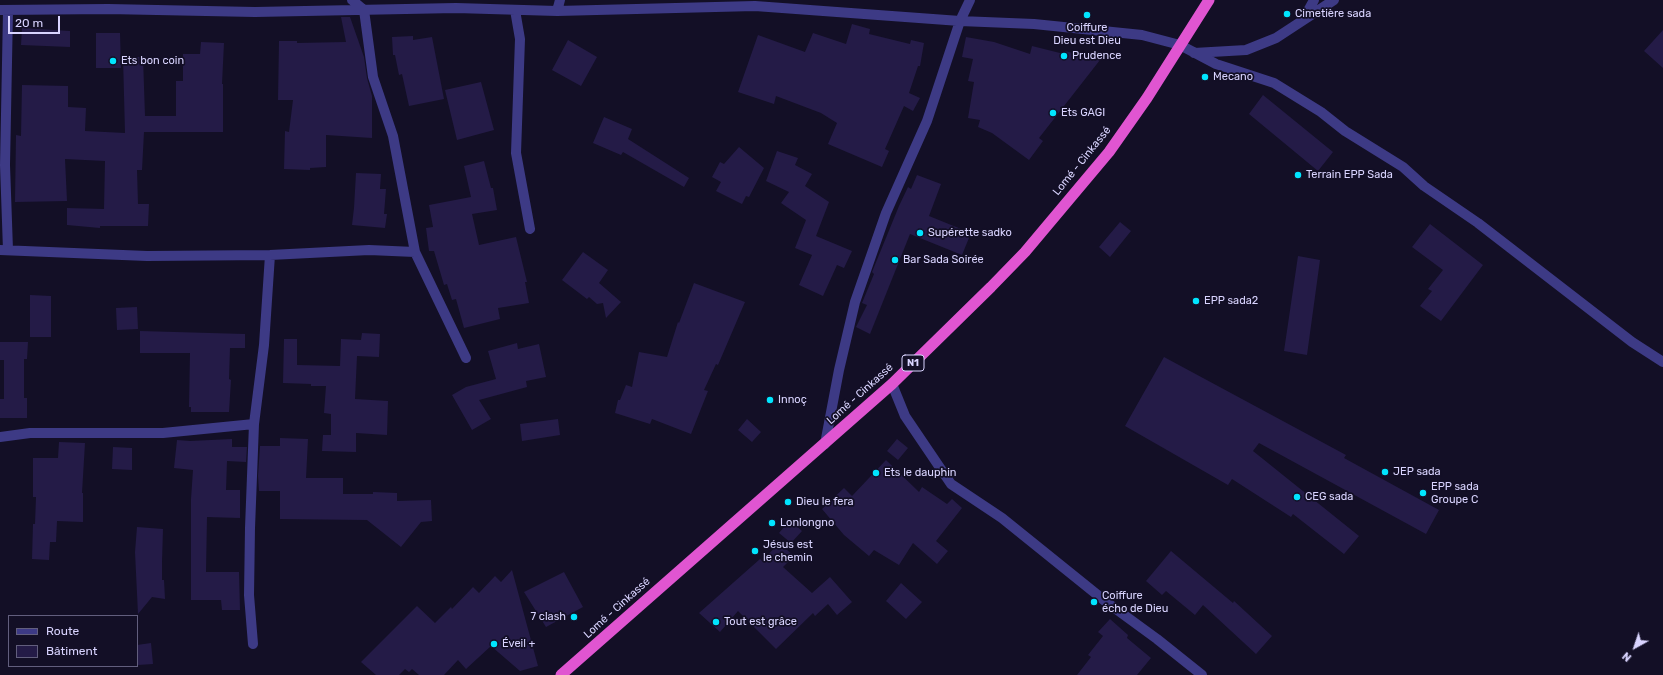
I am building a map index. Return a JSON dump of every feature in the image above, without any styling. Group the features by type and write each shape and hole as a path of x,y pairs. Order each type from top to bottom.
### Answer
{"highway":[{"name":"Lomé - Cinkassé","path":"561,675 892,384 1025,252 1109,152 1147,98 1209,0"}],"street":[{"path":"352,0 364,10 373,77 393,136 415,252 466,358"},
{"path":"557,11 560,0"},
{"path":"825,444 839,370 855,302 886,213 927,121 960,21 970,0"},
{"path":"1302,22 1314,0"},
{"path":"1194,53 1246,50 1276,38 1334,0"},
{"path":"415,252 369,250 270,255 147,256 4,250 4,10 110,4 254,12 364,10 386,8 456,8 557,11 756,3 960,21 1034,24 1142,35 1180,45 1216,64 1274,83 1321,112 1345,131 1403,167 1424,186 1478,223 1632,342 1663,362"},
{"path":"515,10 520,39 516,153 530,229"},
{"path":"253,644 249,595 254,424 264,345 270,255"},
{"path":"892,384 905,416 952,484 1002,518 1105,601 1157,639 1202,675"},
{"path":"0,437 30,433 163,433 254,424"}],"building":[{"path":"341,17 350,17 364,57 367,78 372,96 372,138 326,135 326,167 310,168 310,170 284,169 285,131 289,132 293,100 278,100 279,41 297,41 297,43 346,42"},
{"path":"852,24 870,29 869,34 910,44 911,40 924,43 920,66 918,66 909,93 920,98 913,111 904,106 885,149 889,151 882,167 828,144 837,123 821,113 776,96 774,104 738,92 758,35 805,52 813,33 846,44"},
{"path":"22,28 70,31 70,47 21,45"},
{"path":"1663,30 1663,68 1644,51"},
{"path":"96,33 120,33 121,68 96,68"},
{"path":"413,36 413,40 432,37 444,99 409,106 402,74 399,75 395,55 393,55 392,37"},
{"path":"966,37 994,42 1030,54 1032,46 1064,54 1065,51 1100,60 1039,138 1043,141 1029,160 992,133 978,127 980,120 968,118 974,82 968,81 973,59 962,57"},
{"path":"568,40 597,57 581,86 552,70"},
{"path":"201,42 224,43 222,84 223,132 144,132 142,170 137,170 138,204 149,204 148,226 100,226 100,228 67,225 67,208 104,209 105,161 65,159 67,201 15,202 16,135 21,136 22,85 68,86 68,107 86,108 85,131 125,133 123,57 143,57 145,116 176,116 176,81 183,81 183,54 200,54"},
{"path":"481,82 494,130 457,140 445,90"},
{"path":"1263,95 1333,152 1318,171 1249,114"},
{"path":"604,117 632,129 628,139 689,178 684,187 623,152 621,155 593,143"},
{"path":"739,147 764,168 749,197 746,196 742,204 716,191 721,182 712,177 720,162 724,164"},
{"path":"777,151 798,158 795,165 812,174 805,186 829,202 816,236 852,251 844,268 837,265 823,296 799,285 812,255 795,248 806,220 781,203 789,192 766,181"},
{"path":"484,161 491,188 493,188 497,210 472,214 479,245 516,237 527,282 525,282 529,303 498,308 500,319 464,328 456,299 452,300 447,284 444,285 434,251 429,251 426,228 433,227 429,205 471,197 464,166"},
{"path":"356,173 381,174 380,189 386,189 384,214 387,214 385,228 352,225"},
{"path":"917,175 941,184 929,216 971,233 962,255 910,234 870,334 856,327 867,305 862,303 874,274 872,272 899,206 908,187 911,189"},
{"path":"1120,222 1131,231 1110,257 1099,247"},
{"path":"1430,224 1483,265 1441,321 1420,306 1432,291 1428,289 1443,270 1412,247"},
{"path":"583,252 608,270 599,283 621,302 606,318 603,303 597,304 589,297 587,299 562,280"},
{"path":"1298,256 1320,260 1307,355 1284,351"},
{"path":"694,283 745,302 718,365 716,364 704,390 708,391 691,434 652,419 650,424 615,413 618,400 620,400 626,385 632,387 639,352 667,357 678,322 679,323"},
{"path":"30,295 51,296 51,337 30,337"},
{"path":"137,307 138,329 117,330 116,308"},
{"path":"140,331 245,334 245,348 230,348 229,379 231,380 229,412 191,412 191,407 189,407 190,353 140,353"},
{"path":"362,333 380,334 379,357 357,356 355,399 388,401 387,435 356,433 356,452 322,451 323,435 331,435 331,414 324,413 326,386 283,383 284,339 297,339 297,365 340,366 341,339 361,340"},
{"path":"0,342 28,342 27,359 24,359 24,398 27,398 27,418 0,418 0,399 4,399 4,360 0,360"},
{"path":"517,343 518,349 539,344 546,377 526,381 527,387 479,400 491,419 472,430 452,395 466,387 496,379 488,351"},
{"path":"1164,357 1346,455 1344,458 1439,510 1426,534 1259,443 1253,451 1359,536 1344,554 1293,514 1291,517 1232,479 1228,485 1125,426"},
{"path":"558,419 560,435 522,441 520,424"},
{"path":"747,419 761,432 752,442 738,430"},
{"path":"280,438 308,439 306,478 343,478 343,494 373,494 373,492 397,493 397,501 431,500 432,521 421,522 401,547 367,520 280,519 280,491 259,491 258,476 260,446 280,446"},
{"path":"232,439 232,447 247,447 246,462 227,461 226,490 240,490 240,518 207,517 206,572 239,572 240,610 222,610 221,600 191,600 191,499 193,470 174,468 177,440 190,441"},
{"path":"897,439 908,448 898,460 887,451"},
{"path":"59,442 85,443 82,493 83,522 57,521 56,542 50,542 49,560 32,559 33,524 35,524 36,497 33,497 33,458 58,458"},
{"path":"113,447 132,448 132,470 112,469"},
{"path":"886,460 919,492 922,487 947,504 952,499 962,508 936,541 948,551 937,564 913,543 899,565 874,550 869,556 844,535 822,509 844,488 852,496"},
{"path":"790,520 802,531 791,543 779,533"},
{"path":"137,527 163,529 162,580 164,580 165,599 152,597 138,614 135,552"},
{"path":"779,543 794,556 783,567 812,593 830,577 852,602 837,615 828,604 815,616 813,613 776,649 738,611 720,632 699,613 760,559 762,561"},
{"path":"1171,551 1233,603 1234,601 1272,636 1256,654 1203,605 1195,615 1166,591 1162,595 1146,581"},
{"path":"512,570 538,666 520,671 491,646 466,669 458,660 444,675 419,675 412,669 409,672 405,669 399,675 376,675 361,662 417,606 435,623 451,607 452,609 473,587 479,593 495,576 501,582"},
{"path":"564,572 583,607 546,627 524,592"},
{"path":"901,583 922,602 906,619 886,601"},
{"path":"1110,619 1128,635 1127,638 1151,658 1137,675 1077,675 1091,657 1088,655 1103,636 1098,632"},
{"path":"151,643 153,664 138,665 138,645"}],"place":[{"name":"Cimetière sada","path":"1287,14"},
{"name":"Coiffure Dieu est Dieu","path":"1087,15"},
{"name":"Prudence","path":"1064,56"},
{"name":"Ets bon coin","path":"113,61"},
{"name":"Mecano","path":"1205,77"},
{"name":"Ets GAGI","path":"1053,113"},
{"name":"Terrain EPP Sada","path":"1298,175"},
{"name":"Supérette sadko","path":"920,233"},
{"name":"Bar Sada Soirée","path":"895,260"},
{"name":"EPP sada2","path":"1196,301"},
{"name":"Innoç","path":"770,400"},
{"name":"JEP sada","path":"1385,472"},
{"name":"Ets le dauphin","path":"876,473"},
{"name":"EPP sada Groupe C","path":"1423,493"},
{"name":"CEG sada","path":"1297,497"},
{"name":"Dieu le fera","path":"788,502"},
{"name":"Lonlongno","path":"772,523"},
{"name":"Jésus est le chemin","path":"755,551"},
{"name":"Coiffure écho de Dieu","path":"1094,602"},
{"name":"7 clash","path":"574,617"},
{"name":"Tout est grâce","path":"716,622"},
{"name":"Éveil +","path":"494,644"}]}
